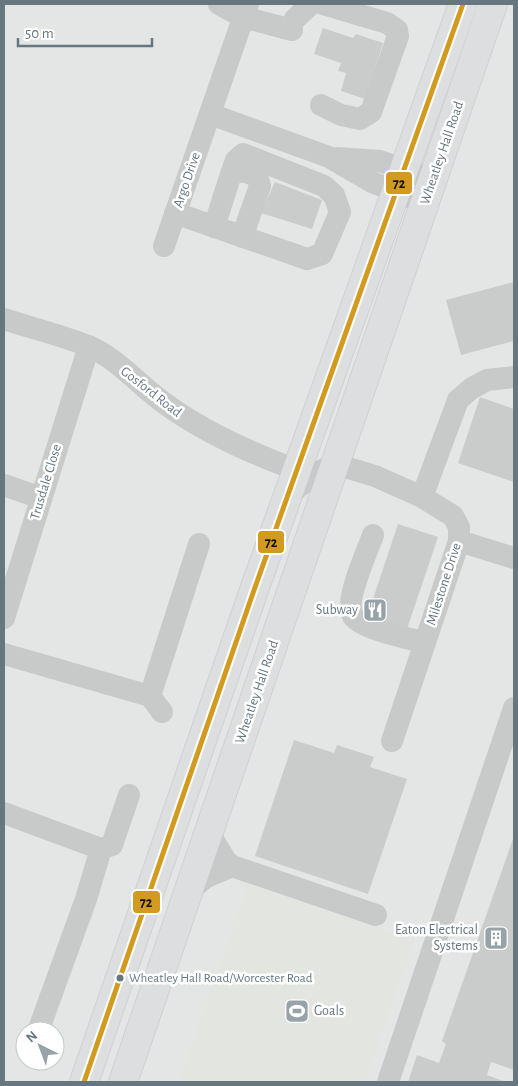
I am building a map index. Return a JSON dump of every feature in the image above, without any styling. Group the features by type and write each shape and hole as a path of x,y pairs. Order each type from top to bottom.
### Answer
{"highway":[{"name":"Wheatley Hall Road","path":"84,1082 287,498 463,4"},
{"name":"Wheatley Hall Road","path":"123,1082 493,4"},
{"name":"Wheatley Hall Road","path":"297,470 337,423 376,320 391,302"}],"street":[{"path":"219,4 293,25 311,4"},
{"path":"321,105 341,115 360,119 371,112 398,36 397,30 386,23 323,4"},
{"name":"Argo Drive","path":"164,246 245,10"},
{"path":"210,114 429,191"},
{"path":"176,214 267,246 308,259 322,254 340,212 339,205 334,195 324,186 243,154 236,160 214,227"},
{"path":"231,174 240,171 257,176 260,180 242,237"},
{"name":"Gosford Road","path":"4,319 89,346 127,372 162,402 189,421 263,458 297,470"},
{"name":"Trusdale Close","path":"4,618 89,346"},
{"path":"422,497 458,400 472,388 487,380 514,377"},
{"path":"287,498 299,485 320,470 335,464"},
{"name":"Milestone Drive","path":"335,464 375,476 422,497 453,516 459,527 459,541 392,741"},
{"path":"4,485 41,498"},
{"path":"373,535 349,602 353,616 419,661"},
{"path":"459,541 514,558"},
{"path":"4,654 156,704 199,544"},
{"path":"388,1082 514,708"},
{"path":"4,813 101,849 112,845 129,795"},
{"path":"209,833 226,861 232,866 376,915"},
{"path":"42,1021 86,899 101,849"},
{"path":"189,891 206,877 232,866"}],"shaded area":[{"path":"4,4 514,4 514,1082 4,1082"},
{"name":"Goals","path":"248,883 414,941 365,1082 179,1082"}],"building":[{"path":"323,28 353,38 356,34 383,43 365,99 341,91 346,73 338,71 341,63 314,54"},
{"path":"275,182 322,200 312,229 261,213"},
{"path":"514,282 514,341 461,355 446,300"},
{"path":"480,397 514,409 514,482 458,463"},
{"path":"398,524 438,537 407,629 367,617"},
{"path":"294,740 334,753 337,745 374,757 370,767 407,779 368,894 255,856"},
{"name":"Eaton Electrical Systems","path":"514,836 514,1070 491,1062 487,1075 506,1082 408,1082 417,1055 439,1063 446,1044 442,1041"}],"transit line":[{"name":"72","path":"84,1082 253,593 463,4"}],"place":[{"name":"Subway","path":"375,610"},
{"name":"Eaton Electrical Systems","path":"496,938"},
{"name":"Wheatley Hall Road/Worcester Road","path":"120,978"},
{"name":"Goals","path":"297,1011"}]}
